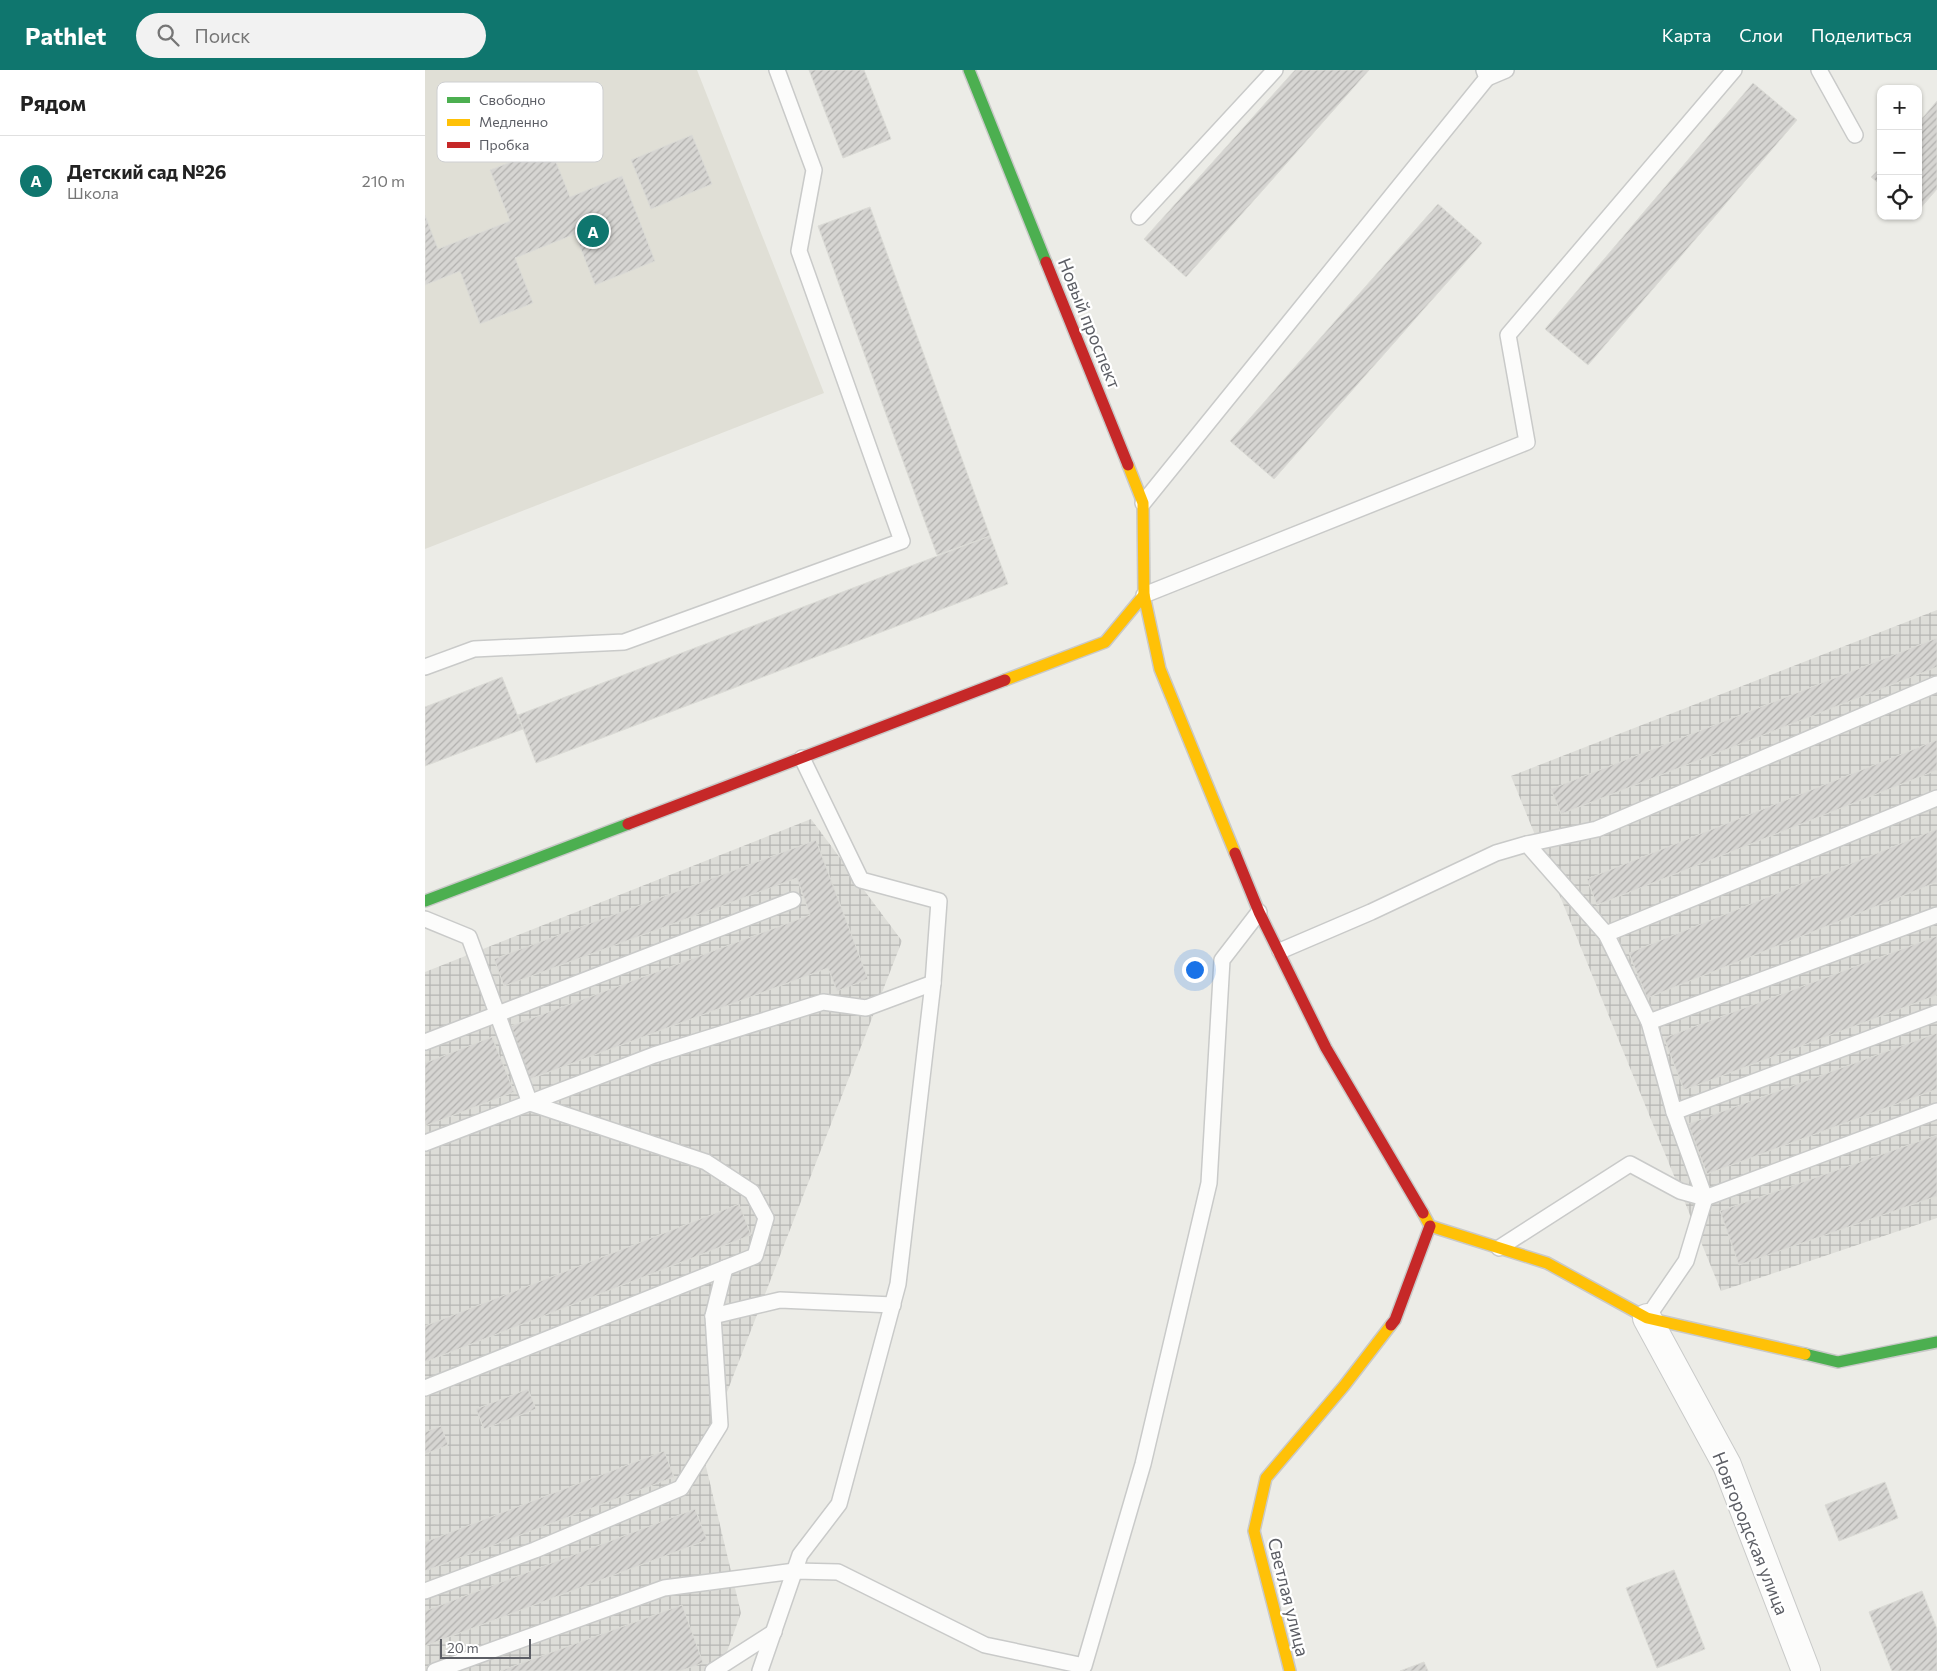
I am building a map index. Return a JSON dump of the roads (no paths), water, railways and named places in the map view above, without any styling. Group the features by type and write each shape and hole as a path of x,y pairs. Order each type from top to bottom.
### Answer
{"street":[{"name":"Новый проспект","path":"969,70 1143,503 1144,595 1161,669 1259,912 1280,951 1326,1048 1430,1226"},
{"path":"425,901 1105,642 1144,595"},
{"path":"1430,1226 1547,1263 1647,1318 1838,1362 1937,1342"},
{"name":"Светлая улица","path":"1290,1671 1254,1531 1266,1478 1344,1386 1395,1320 1430,1226"},
{"name":"Новгородская улица","path":"1647,1318 1727,1465 1805,1671"}],"lane":[{"path":"425,667 474,648 624,642 902,541 799,251 814,170 777,70"},
{"path":"1139,217 1275,70"},
{"path":"1143,503 1485,74 1506,70"},
{"path":"1144,595 1527,442 1508,335 1734,70"},
{"path":"1819,70 1855,135"},
{"path":"1280,951 1371,912 1496,853 1527,844 1597,829 1937,684"},
{"path":"760,1671 800,1555 839,1504 898,1284 933,983 939,901 861,880 802,758"},
{"path":"1606,934 1937,798"},
{"path":"1527,844 1606,934 1649,1022 1674,1112 1705,1198 1686,1261 1647,1318"},
{"path":"425,1042 793,900"},
{"path":"435,1671 664,1588 795,1571 838,1572 985,1645 1085,1666 1143,1464 1209,1183 1222,960 1259,912"},
{"path":"1649,1022 1937,915"},
{"path":"425,919 469,937 530,1103"},
{"path":"425,1143 654,1055 823,1002 866,1008 933,983"},
{"path":"1674,1112 1937,1013"},
{"path":"425,1388 755,1256 766,1218 752,1192 706,1162 530,1103"},
{"path":"1499,1248 1630,1164 1679,1190 1705,1198 1937,1111"},
{"path":"425,1591 535,1550 681,1488 720,1425 713,1316 725,1268"},
{"path":"713,1316 781,1300 893,1305"},
{"path":"713,1671 774,1632"}],"place":[{"name":"Детский сад №26","path":"593,231"}]}
